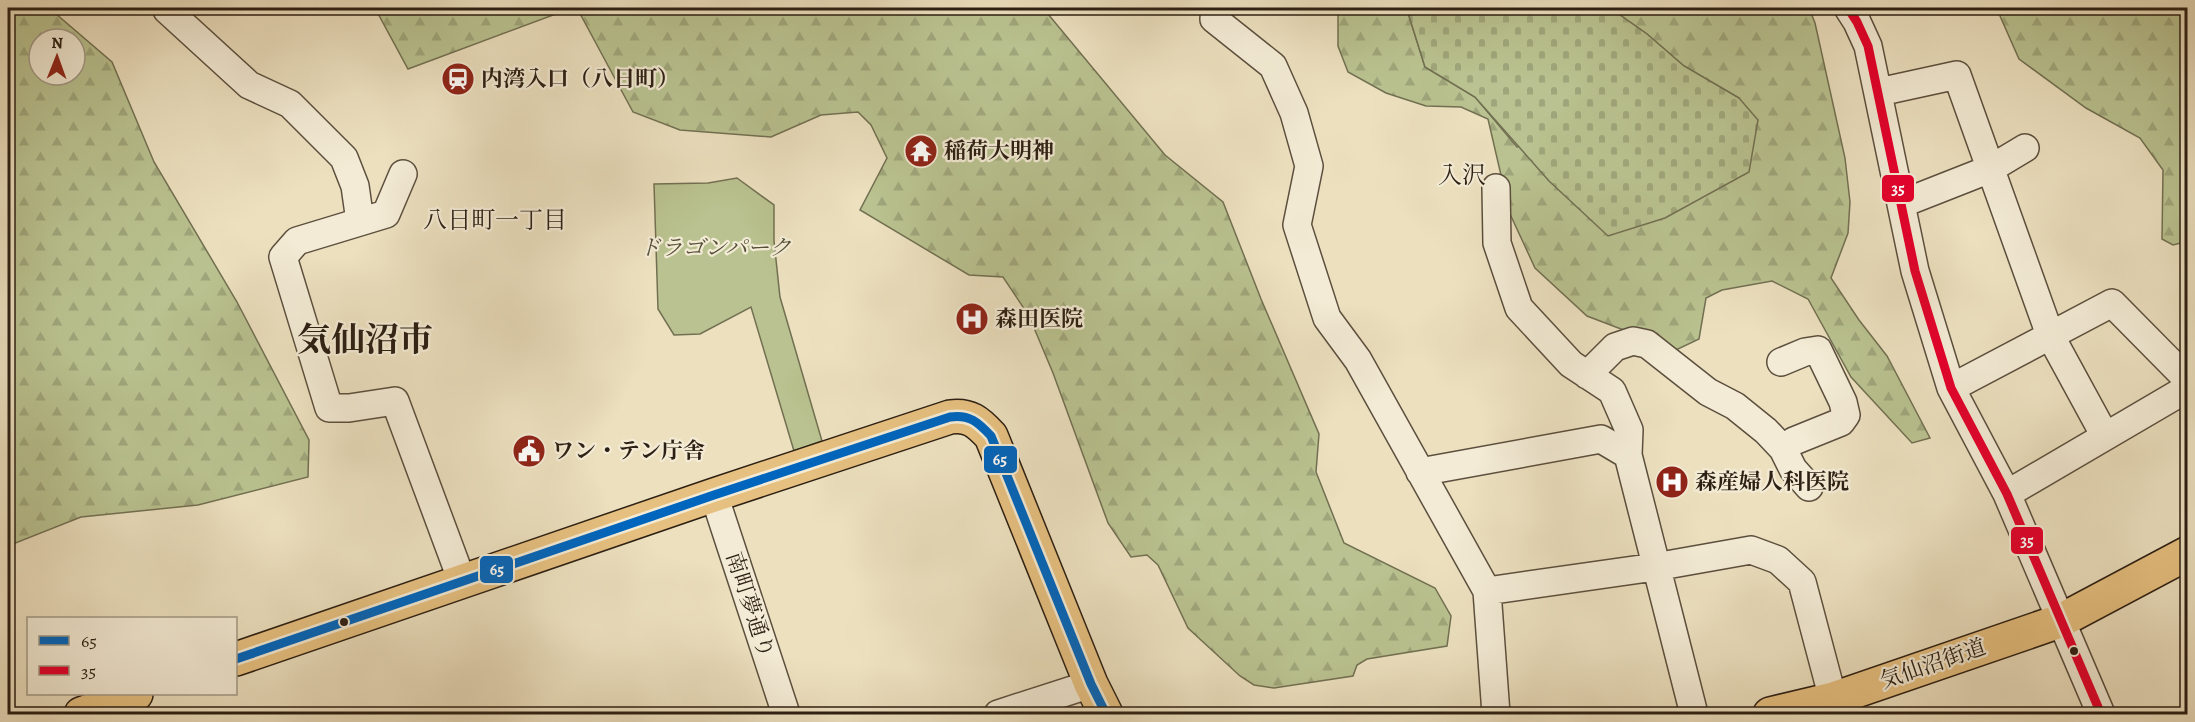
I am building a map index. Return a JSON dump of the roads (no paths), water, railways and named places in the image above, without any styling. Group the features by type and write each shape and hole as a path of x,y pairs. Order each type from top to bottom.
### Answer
{"main road":[{"path":"237,659 714,495 950,417 963,415 978,421 991,436 1091,684 1106,714"},
{"name":"気仙沼街道","path":"1770,714 1833,699 2060,621 2187,553"},
{"path":"81,714 127,702"}],"street":[{"path":"1215,8 1214,19 1273,66 1294,113 1309,166 1297,225 1328,318 1358,360 1487,591 1496,714"},
{"path":"166,10 249,85 290,104 345,158 355,186 360,221"},
{"path":"1857,12 1879,92 1915,271 1951,388 2007,494 2101,714"},
{"path":"1879,92 1957,75 2050,335 2105,436"},
{"path":"1901,204 1990,169 2025,148"},
{"path":"403,174 386,214 297,241 283,257 329,408 349,408 395,400 462,581"},
{"path":"1496,188 1497,243 1519,308 1571,364 1612,391 1629,430 1628,455 1694,714"},
{"path":"1951,388 2112,303 2187,380"},
{"path":"1587,375 1615,346 1633,341 1647,344 1708,392 1735,406 1766,430 1783,448 1794,468 1809,487"},
{"path":"1781,362 1805,352 1818,350 1843,402 1846,415 1841,422 1794,441 1783,448"},
{"path":"2007,494 2187,388"},
{"path":"1420,472 1601,439 1628,455"},
{"name":"南町夢通り","path":"714,495 786,714"},
{"path":"1487,591 1655,567 1751,550 1778,560 1802,582 1833,699"},
{"path":"998,714 1091,684"}],"place":[{"name":"内湾入口（八日町）","path":"458,79"},
{"name":"稲荷大明神","path":"921,151"},
{"name":"森田医院","path":"972,319"},
{"name":"ワン・テン庁舎","path":"529,451"},
{"name":"森産婦人科医院","path":"1672,482"}],"district":[{"name":"入沢","path":"1462,175"},
{"name":"八日町一丁目","path":"495,220"},
{"name":"気仙沼市","path":"365,339"}],"park label":[{"name":"ドラゴンパーク","path":"715,248"}]}
